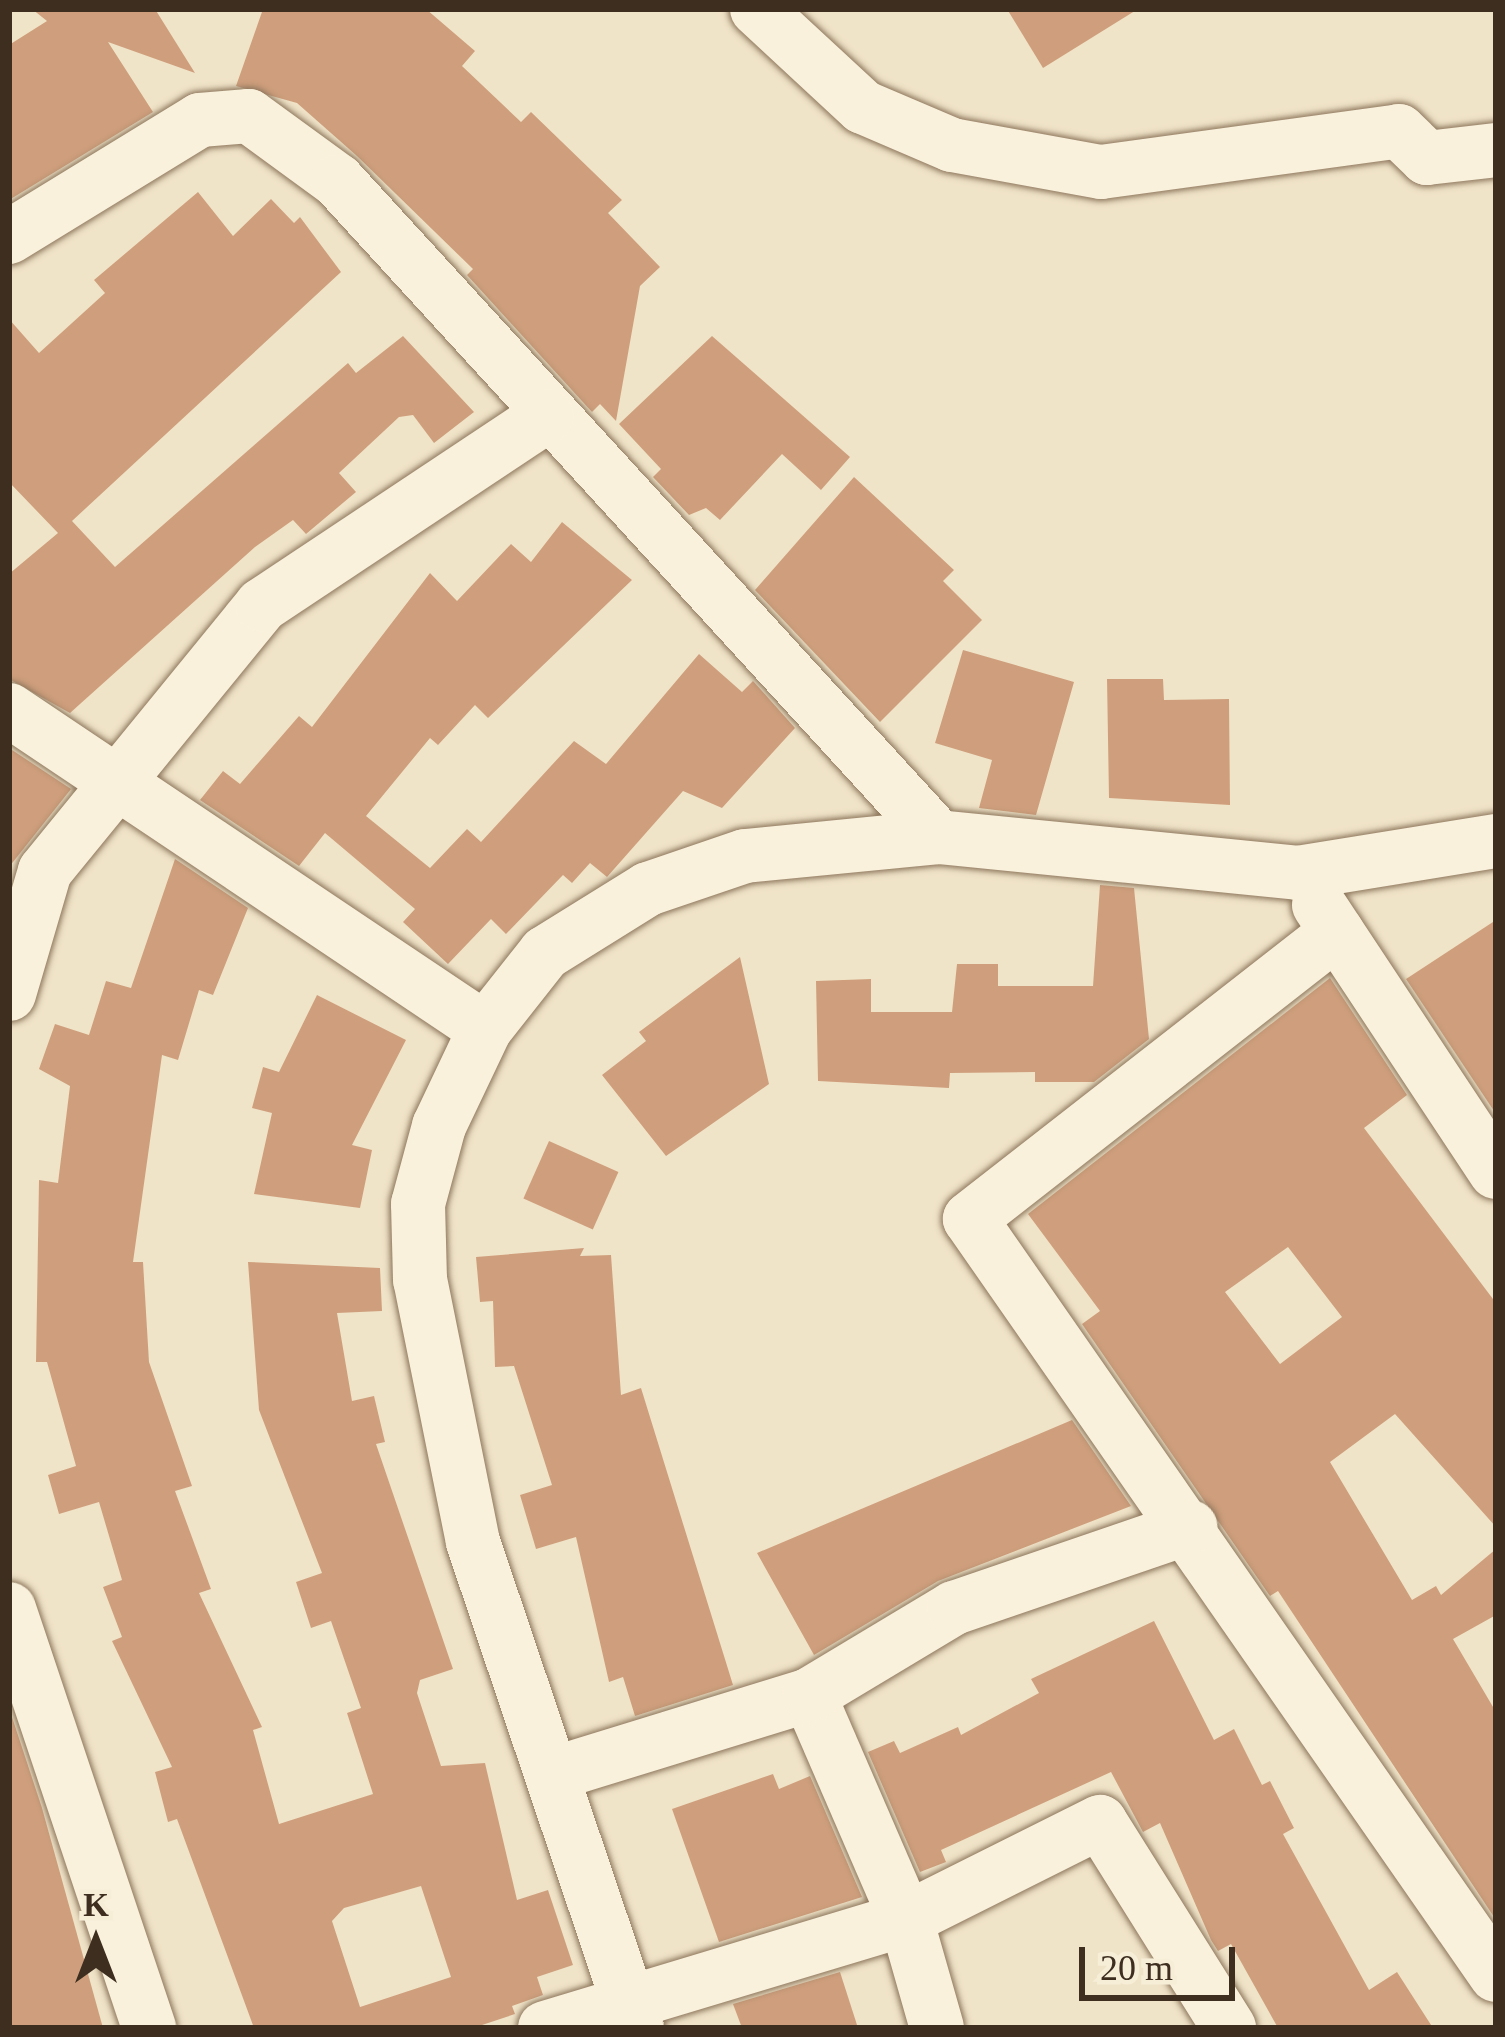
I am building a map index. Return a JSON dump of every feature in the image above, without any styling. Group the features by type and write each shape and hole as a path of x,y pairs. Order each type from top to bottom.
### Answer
{"street":[{"path":"757,9 863,107 952,145 1101,172 1381,132 1399,131 1427,158 1496,150"},
{"path":"9,237 200,120 249,116 338,181 547,416 938,837"},
{"path":"9,994 45,871 111,777 262,605 547,416"},
{"path":"9,710 485,1029"},
{"path":"633,2014 559,1772 473,1542 421,1280 423,1185 485,1029 544,953 648,889 745,856 938,837 1298,873 1496,842"},
{"path":"1298,873 1496,1172"},
{"path":"1337,932 970,1219 1191,1527 1496,1975"},
{"path":"559,1772 809,1695 954,1608 1191,1527"},
{"path":"9,1610 149,2028"},
{"path":"809,1695 905,1918 937,2028"},
{"path":"544,2028 633,2014 905,1918 1100,1822 1229,2028"}],"building":[{"path":"32,9 155,9 195,73 108,42 153,112 9,200 9,45 47,21"},
{"path":"263,9 426,9 475,51 462,66 521,122 531,112 622,200 608,213 660,267 640,286 616,421 600,404 592,412 467,275 473,269 297,103 236,86"},
{"path":"1007,9 1138,9 1043,68"},
{"path":"198,192 233,236 271,199 294,223 300,217 341,272 72,521 115,567 348,363 356,373 403,336 474,412 434,443 413,415 399,417 339,473 356,492 306,534 293,520 255,547 70,713 9,679 9,574 58,533 9,482 9,319 39,353 105,293 94,280"},
{"path":"712,336 850,457 821,490 782,454 720,520 706,508 689,515 653,477 661,469 619,424"},
{"path":"854,477 954,570 943,581 982,620 880,722 755,590"},
{"path":"562,522 632,580 488,718 475,705 438,745 430,738 366,816 430,868 467,829 481,842 574,741 606,764 699,654 742,692 753,681 795,728 722,808 683,791 607,877 590,863 572,883 563,875 506,934 491,919 448,964 403,922 415,909 325,833 299,866 200,800 223,771 240,784 299,716 312,727 430,573 457,601 511,544 531,562"},
{"path":"963,650 1074,682 1036,815 979,808 992,760 935,743"},
{"path":"1107,679 1163,679 1164,700 1229,699 1230,805 1109,798"},
{"path":"9,748 71,789 9,867"},
{"path":"175,859 248,908 213,995 199,990 178,1060 162,1055 133,1262 143,1262 149,1362 192,1486 175,1491 211,1589 199,1593 262,1727 253,1730 279,1824 373,1794 347,1713 361,1708 331,1621 311,1628 296,1582 322,1573 259,1410 248,1262 380,1268 382,1311 337,1313 352,1401 374,1396 385,1442 376,1444 453,1669 420,1680 417,1693 441,1766 485,1763 517,1900 548,1890 573,1965 537,1977 543,1995 512,2006 515,2014 473,2028 254,2028 177,1819 168,1822 155,1772 172,1767 112,1641 122,1637 103,1587 122,1580 99,1502 59,1514 48,1475 76,1466 47,1362 36,1362 39,1180 58,1183 70,1086 39,1069 55,1024 89,1035 106,981 131,988","holes":["421,1886 451,1977 360,2007 332,1921 344,1908"]},
{"path":"1100,885 1134,888 1149,1039 1094,1082 1035,1082 1035,1072 950,1073 949,1088 818,1081 816,981 871,979 871,1012 952,1012 957,964 998,964 998,986 1093,986"},
{"path":"1496,920 1496,1114 1406,979"},
{"path":"740,957 769,1084 666,1156 602,1075 646,1041 639,1032"},
{"path":"1330,978 1407,1095 1364,1128 1496,1303 1496,1527 1395,1414 1330,1462 1412,1600 1436,1586 1441,1595 1496,1549 1496,1615 1453,1639 1496,1712 1496,1920 1278,1591 1270,1596 1082,1324 1100,1311 1028,1214","holes":["1288,1247 1342,1317 1280,1364 1225,1292"]},
{"path":"317,995 406,1040 352,1145 372,1150 360,1208 254,1194 272,1113 252,1108 263,1067 279,1072"},
{"path":"549,1141 618,1172 593,1229 523,1199"},
{"path":"584,1248 580,1256 611,1255 621,1395 641,1388 733,1685 635,1716 623,1677 609,1682 576,1537 536,1549 520,1495 552,1485 514,1366 495,1367 493,1301 480,1302 476,1257"},
{"path":"1072,1420 1131,1506 938,1581 814,1655 757,1553"},
{"path":"1154,1621 1214,1740 1234,1729 1262,1785 1270,1781 1294,1828 1283,1834 1369,1990 1397,1972 1433,2028 1278,2028 1231,1944 1218,1951 1211,1940 1160,1823 1143,1832 1111,1772 941,1850 946,1862 920,1872 868,1752 894,1741 900,1753 958,1727 961,1735 1039,1693 1031,1679"},
{"path":"9,1708 42,1808 103,2028 9,2028"},
{"path":"773,1774 779,1789 810,1776 862,1897 719,1942 672,1809"},
{"path":"840,1972 858,2028 742,2028 733,2004"}]}
